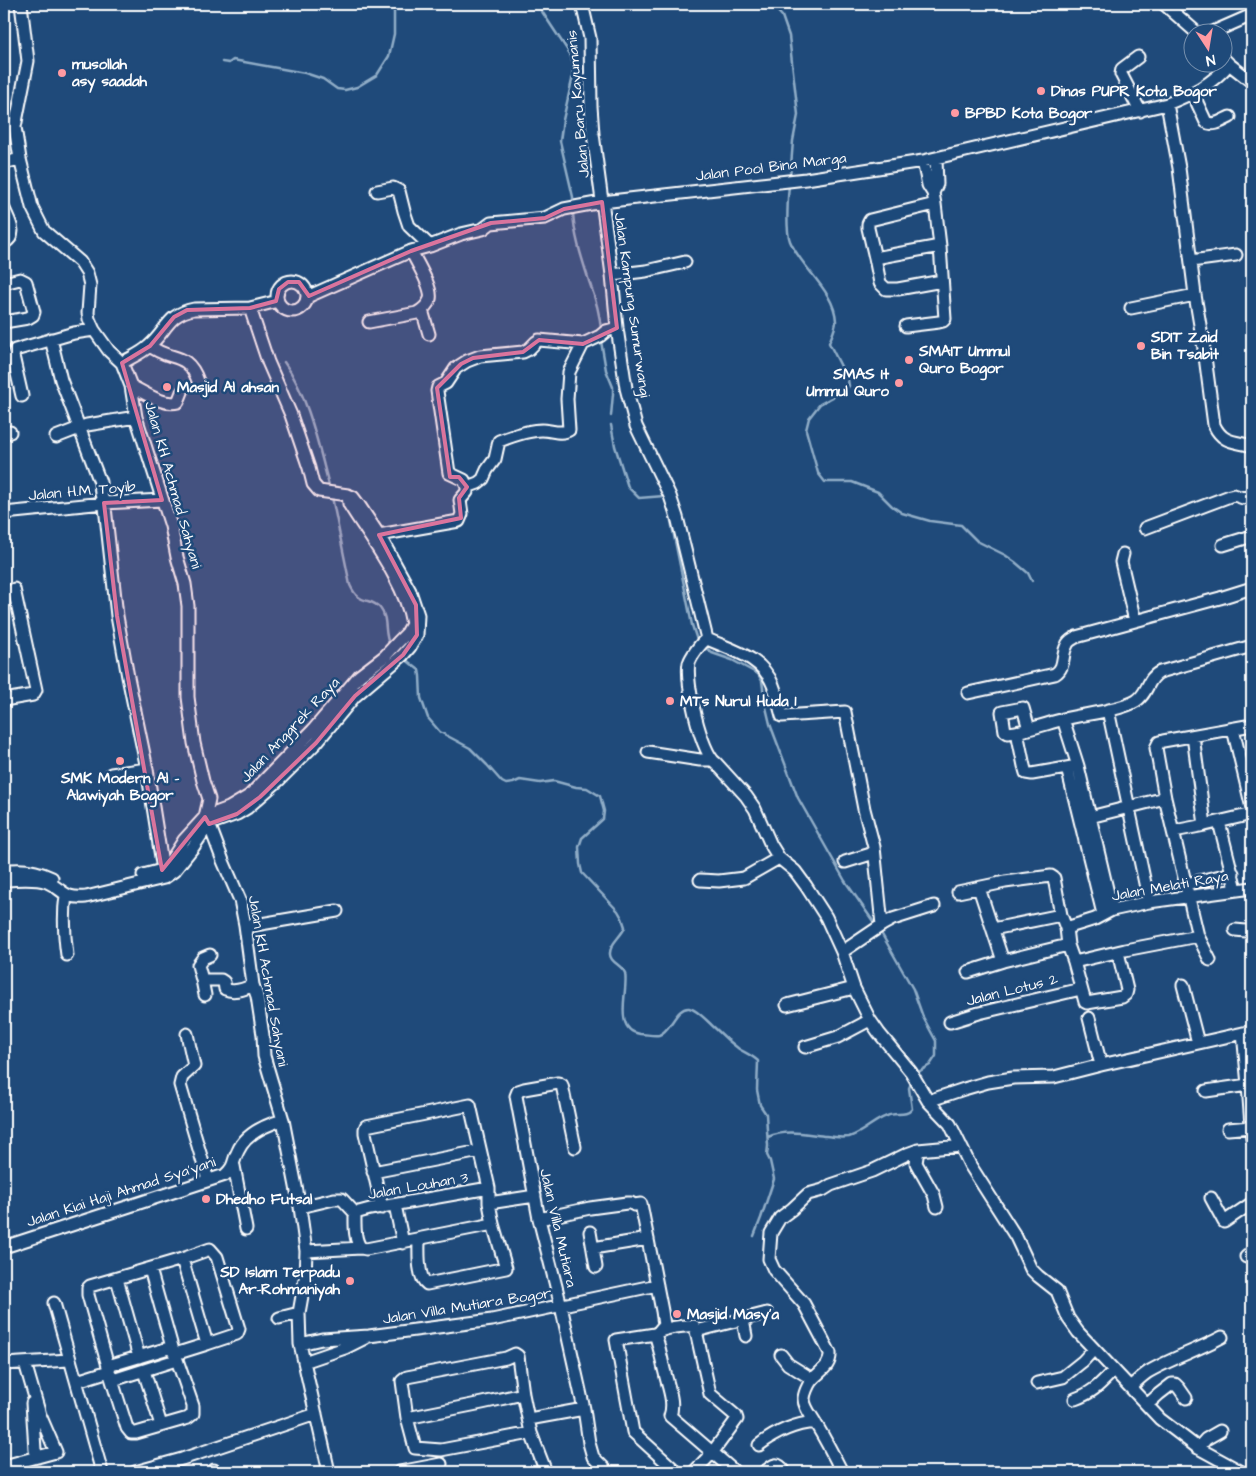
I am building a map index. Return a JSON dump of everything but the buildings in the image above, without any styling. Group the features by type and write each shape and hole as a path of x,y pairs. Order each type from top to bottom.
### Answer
{"street":[{"name":"Jalan KH Achmad Sahyani","path":"21,4 28,62 15,126 20,159 32,207 44,230 80,262 87,273 90,285 88,313 94,330 109,351 122,363 131,386 136,417 171,526 185,584 188,606 188,697 194,742 209,799 207,821 240,900 257,996 264,1056 283,1120 300,1207 306,1251 305,1279 299,1313 300,1344 329,1472"},
{"name":"Jalan Baru Kayumanis","path":"582,4 590,38 597,203"},
{"path":"1164,4 1185,22"},
{"path":"1234,23 1252,15 1248,4"},
{"path":"1138,57 1122,69 1121,74 1140,111"},
{"path":"1234,68 1252,82"},
{"name":"Jalan Pool Bina Marga","path":"307,297 411,251 461,234 483,229 491,223 545,218 564,208 597,203 806,179 923,162 1168,104 1193,94 1223,72"},
{"path":"1193,94 1208,124 1216,124 1230,117"},
{"path":"1168,104 1179,168 1214,425 1222,438 1252,446"},
{"path":"4,163 20,159"},
{"path":"934,199 937,184 936,159"},
{"path":"906,326 944,320 940,246 934,199 928,185 923,162"},
{"path":"377,191 393,188 399,191 409,226 430,246"},
{"path":"934,199 870,220 868,228 880,283 886,289 898,289 942,281"},
{"name":"Jalan Kampung Sumurwangi","path":"597,203 612,275 608,332 633,416 674,506 697,594 702,643"},
{"path":"4,209 12,232 12,236 4,243"},
{"path":"875,258 940,246"},
{"path":"369,322 422,310 430,299 431,294 411,251"},
{"path":"1191,261 1236,255"},
{"path":"612,275 646,271 684,262"},
{"path":"4,283 20,279 26,282 34,308 33,315 28,318 4,322"},
{"path":"288,282 299,282 307,291 307,297 304,305 297,310 288,310 278,300 279,289 288,282"},
{"path":"1130,308 1195,295"},
{"path":"122,363 150,346 174,317 186,310 250,308 278,300"},
{"path":"250,308 268,362 291,415 313,484 316,489 353,497 379,535 410,591 418,615 417,635 405,652 396,644"},
{"path":"422,310 429,334"},
{"path":"22,396 13,356 14,351 18,348 51,339 94,330"},
{"path":"379,535 459,521 461,518 460,500 467,492 464,480 449,473 438,391 438,387 446,383 456,368 473,358 523,352 539,340 583,344 608,332"},
{"path":"51,339 61,380 78,429 100,482 105,507 117,616 147,769 163,874"},
{"path":"466,487 483,479 495,459 499,441 536,430 563,433 569,430 567,399 569,372 583,344"},
{"path":"150,346 154,350 187,362 198,381"},
{"path":"131,386 169,402 178,402 182,392"},
{"path":"56,437 88,425 136,417"},
{"name":"Jalan Anggrek Raya","path":"207,821 237,814 260,797 316,743 351,693 359,676 385,656 407,633 412,624 408,604 392,572 348,504 348,495"},
{"path":"1145,528 1230,496 1234,495 1241,498 1252,496"},
{"name":"Jalan H.M. Toyib","path":"4,513 104,503 162,500"},
{"path":"1222,545 1252,536"},
{"path":"1123,554 1121,562 1135,621"},
{"path":"968,693 1055,674 1062,668 1067,645 1076,637 1252,588"},
{"path":"4,700 33,695 36,690 14,589"},
{"path":"878,927 874,852 845,712 782,716 774,686 761,666 750,658 702,643 689,663 688,683 700,734 712,760 746,796 755,809 779,858 795,871 826,917 842,952 854,988 870,1020 914,1076 928,1101 950,1124 970,1164 1016,1238 1031,1269 1057,1291 1068,1318 1078,1332 1147,1405 1173,1430 1198,1448 1242,1472"},
{"path":"1072,767 1032,774 1026,773 1023,731 1064,719 1108,710 1136,701 1142,695 1152,677 1160,672 1252,646"},
{"name":"Jalan Anggrek Raya","path":"351,693 387,668 405,652"},
{"path":"1108,710 1149,902"},
{"path":"1064,719 1072,767 1108,912"},
{"path":"1210,960 1198,936 1166,798 1156,745 1159,742 1252,725"},
{"path":"1233,729 1252,808"},
{"path":"1193,736 1205,825"},
{"path":"648,752 712,760"},
{"path":"1072,767 1090,817 1090,841"},
{"path":"111,774 147,769"},
{"path":"1090,817 1166,798"},
{"path":"1174,831 1252,814"},
{"path":"4,880 41,880 49,883 66,895 77,898 86,897 174,871 180,857 207,821"},
{"path":"1219,822 1236,890"},
{"path":"845,862 874,852"},
{"path":"700,880 719,881 744,878 779,858"},
{"path":"4,871 19,869 36,871 53,878 71,889 78,890 163,874"},
{"path":"1187,890 1233,873"},
{"path":"958,892 1005,882 1052,876 1066,928 1068,945 1085,1002 1087,1003 1122,997 1126,994 1127,990 1118,952"},
{"path":"979,888 1003,961"},
{"name":"Jalan Melati Raya","path":"1066,928 1096,919 1108,912 1187,890 1236,890 1252,888"},
{"path":"66,895 63,925 67,955"},
{"path":"842,952 893,919 934,906"},
{"path":"245,925 249,926 336,911"},
{"path":"993,929 1061,915"},
{"path":"1235,930 1246,930 1252,933"},
{"path":"1074,962 1198,936"},
{"path":"968,972 1068,945"},
{"path":"205,995 198,965 202,958 210,955"},
{"path":"202,980 221,980 224,982 226,990 244,989 254,985"},
{"path":"1183,986 1198,1043"},
{"path":"787,1005 854,988"},
{"name":"Jalan Lotus 2","path":"950,1022 979,1013 1082,989"},
{"path":"1089,1018 1101,1065"},
{"path":"805,1047 838,1036 870,1020"},
{"path":"928,1101 988,1082 1013,1078 1054,1077 1248,1032 1248,1085 1252,1139"},
{"path":"187,1034 194,1066 182,1077 180,1085 208,1180"},
{"name":"Jalan Villa Mutiara","path":"575,1147 562,1085 558,1083 518,1091 516,1096 539,1219 561,1306 593,1457 608,1472"},
{"path":"1206,1091 1248,1085"},
{"path":"382,1208 365,1133 366,1126 470,1105 489,1188 489,1203 493,1224 506,1268 427,1284 421,1276 419,1239"},
{"name":"Jalan Kiai Haji Ahmad Sya'yani","path":"4,1247 225,1175 234,1166 236,1152 242,1142 260,1128 283,1120"},
{"path":"1228,1129 1251,1127"},
{"path":"842,1472 808,1411 804,1399 812,1379 828,1364 831,1358 830,1353 804,1304 774,1270 769,1259 772,1233 780,1218 808,1194 872,1172 918,1150 961,1146"},
{"path":"918,1150 916,1163 934,1195 937,1207"},
{"path":"373,1172 480,1151"},
{"path":"234,1166 246,1229"},
{"name":"Jalan Louhan 3","path":"300,1207 342,1199 355,1214 489,1188"},
{"path":"489,1203 535,1196"},
{"path":"1211,1198 1224,1222 1252,1203"},
{"path":"539,1219 590,1208 627,1203 631,1203 634,1206 641,1204 664,1325 657,1333"},
{"path":"395,1205 403,1243"},
{"path":"355,1214 358,1244 361,1248"},
{"path":"306,1251 366,1249 493,1224"},
{"path":"590,1232 596,1267"},
{"path":"593,1248 648,1239"},
{"path":"110,1372 139,1357 174,1354 237,1334 239,1329 217,1257 210,1249 90,1286 88,1291 110,1372 129,1431 136,1433 188,1418 193,1414 193,1406 174,1354 150,1269"},
{"path":"182,1259 207,1344"},
{"path":"117,1279 139,1357"},
{"name":"Jalan Villa Mutiara Bogor","path":"300,1344 492,1320 657,1285"},
{"path":"54,1303 102,1472"},
{"path":"279,1318 299,1313"},
{"path":"696,1331 767,1313"},
{"path":"742,1320 746,1336"},
{"path":"677,1472 633,1432 616,1340 657,1333 684,1325 694,1326 696,1331 710,1394 736,1416 737,1419 712,1453 694,1472"},
{"path":"657,1333 672,1401 670,1416 735,1472"},
{"path":"304,1362 345,1348 368,1336"},
{"path":"1130,1386 1160,1366 1222,1337"},
{"path":"1037,1383 1063,1377 1083,1361 1094,1349"},
{"path":"77,1380 110,1372 144,1371 174,1354"},
{"path":"531,1433 441,1450 414,1447 402,1381 407,1377 506,1358 516,1354 518,1356 531,1433 543,1472"},
{"path":"781,1356 788,1364 812,1379"},
{"path":"4,1364 69,1360"},
{"path":"4,1466 56,1452 40,1415 25,1363"},
{"path":"1075,1399 1097,1388 1114,1370"},
{"path":"144,1371 161,1426"},
{"path":"30,1382 35,1450 38,1457"},
{"path":"1147,1405 1172,1384 1180,1388 1186,1398"},
{"path":"408,1418 523,1394"},
{"path":"529,1420 584,1409"},
{"path":"135,1472 182,1459 316,1414"},
{"path":"759,1444 777,1432 815,1422"},
{"path":"1198,1448 1206,1439 1220,1431"},
{"path":"399,1472 442,1468 441,1450"},
{"path":"1221,1460 1224,1472"},
{"path":"765,1472 773,1465 777,1465 785,1472"}],"highlighted area":[{"path":"602,202 617,328 583,344 539,340 523,352 473,358 461,364 437,388 450,477 459,477 467,487 459,498 461,518 379,535 416,605 417,635 403,655 355,696 316,743 260,797 237,814 209,824 205,817 162,870 117,616 104,503 162,500 122,363 150,346 174,317 187,310 250,308 276,301 279,289 288,282 299,282 309,296 411,251 491,223 545,218 564,209"}],"waterway":[{"path":"222,62 229,63 233,60 305,73 323,79 337,89 345,90 357,87 377,75 389,56 394,34 394,4"},
{"path":"537,4 570,54 573,65 572,80 560,141 573,204"},
{"path":"771,4 782,16 789,36 798,115 793,141 790,179"},
{"path":"789,184 788,235 795,251 830,300 836,324 829,343 848,380 849,386 844,391 820,404 809,418 806,430 818,473 825,482 852,482 878,492 902,513 930,521 961,525 977,541 1015,562 1028,573 1032,581"},
{"path":"573,212 577,238 597,305 601,330"},
{"path":"601,341 606,370 613,387 611,416"},
{"path":"284,362 293,376 307,407 330,489"},
{"path":"611,425 615,446 628,487 639,498 664,496"},
{"path":"332,497 350,585 361,599 376,604 383,612 390,645"},
{"path":"668,506 692,625 699,641"},
{"path":"705,647 712,653 732,660 758,674 762,681 770,724 798,798 845,881 875,924"},
{"path":"405,659 419,670 421,698 428,718 440,732 470,748 502,782 506,784 520,780 540,783 554,781 587,788 600,796 604,811 603,819 582,838 579,847 580,864 582,873 618,911 625,927 612,946 610,956 625,973 624,1017 626,1025 631,1031 640,1034 659,1035 667,1029 681,1011 689,1008 699,1014 736,1047 758,1061 757,1090 760,1105 766,1114 767,1155 774,1179 754,1236"},
{"path":"880,931 913,989 923,1017 936,1041 936,1056 930,1065 915,1074"},
{"path":"768,1137 782,1133 849,1137 859,1133 882,1118 910,1111 912,1109 909,1088 912,1081"}],"place":[{"name":"musollah asy saadah","path":"62,73"},
{"name":"Dinas PUPR Kota Bogor","path":"1041,91"},
{"name":"BPBD Kota Bogor","path":"955,113"},
{"name":"SDIT Zaid Bin Tsabit","path":"1141,346"},
{"name":"SMAIT Ummul Quro Bogor","path":"909,360"},
{"name":"SMAS It Ummul Quro","path":"899,383"},
{"name":"Masjid Al ahsan","path":"167,387"},
{"name":"MTs Nurul Huda 1","path":"670,701"},
{"name":"SMK Modern Al - Alawiyah Bogor","path":"120,761"},
{"name":"Dhedho Futsal","path":"206,1199"},
{"name":"SD Islam Terpadu Ar-Rohmaniyah","path":"350,1281"},
{"name":"Masjid Masy'a","path":"677,1314"}]}
